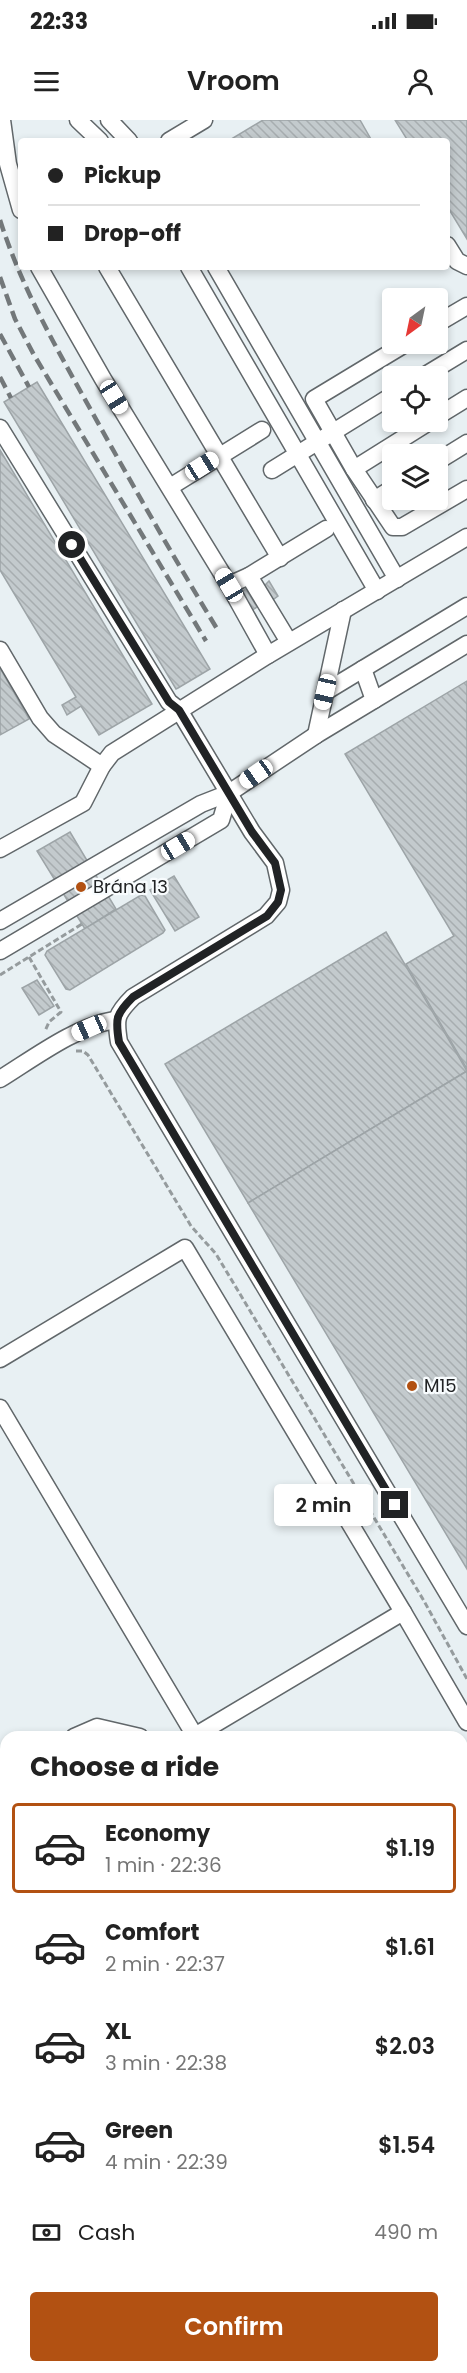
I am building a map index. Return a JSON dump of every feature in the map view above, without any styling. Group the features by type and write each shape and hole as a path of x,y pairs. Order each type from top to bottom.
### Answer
{"street":[{"path":"2,120 8,164 18,199"},
{"path":"78,120 97,138"},
{"path":"109,120 126,138"},
{"path":"177,138 204,120"},
{"path":"450,250 457,261 467,266"},
{"path":"41,270 103,379 229,585 268,655"},
{"path":"109,270 280,558"},
{"path":"191,270 377,591"},
{"path":"218,270 396,579"},
{"path":"448,317 467,306"},
{"path":"441,366 467,350"},
{"path":"388,354 314,399 332,433 389,524 397,528 467,489"},
{"path":"448,410 467,398"},
{"path":"272,470 382,403"},
{"path":"0,428 169,702 179,710 252,832 275,863 281,890 278,902 267,916 133,997 122,1008 115,1020 119,1042 467,1626"},
{"path":"170,487 262,430"},
{"path":"354,469 413,432"},
{"path":"448,455 467,443"},
{"path":"374,500 382,495"},
{"path":"229,585 249,576 326,529"},
{"path":"0,849 83,804 102,766 112,753 289,642 467,537"},
{"path":"249,576 289,642"},
{"path":"325,692 467,606"},
{"path":"316,735 343,610"},
{"path":"0,921 193,808 229,793 316,735 467,644"},
{"path":"0,650 40,718 54,734 102,766"},
{"path":"363,669 374,700"},
{"path":"0,951 221,820 229,793"},
{"path":"0,1079 85,1029 101,1022 115,1020"},
{"path":"0,1359 185,1248 404,1612 467,1722"},
{"path":"0,1408 190,1731"},
{"path":"204,1731 404,1612"},
{"path":"86,1731 97,1727 114,1731"}],"path":[{"path":"0,975 82,924"},
{"path":"29,957 61,1012 49,1022 37,1044 41,1054"},
{"path":"75,1051 83,1051 88,1055 186,1218 216,1254 424,1601 467,1679"}],"building":[{"path":"263,120 360,120 370,138 233,138"},
{"path":"395,120 467,120 467,239 450,211 450,138 406,138"},
{"path":"37,382 210,669 176,689 4,402"},
{"path":"0,450 152,704 99,735 81,706 67,715 62,705 76,697 0,570"},
{"path":"269,581 278,596 274,599 264,586"},
{"path":"246,589 257,607 251,611 240,592"},
{"path":"0,668 29,719 0,735"},
{"path":"467,681 467,1069 406,964 454,936 345,754"},
{"name":"Brána 13","path":"70,832 116,909 85,929 37,851"},
{"path":"174,876 199,917 175,931 150,890"},
{"path":"141,895 145,896 165,930 163,933 70,990 66,989 45,955 47,951"},
{"path":"386,932 467,1071 248,1203 165,1064"},
{"path":"37,980 54,1006 39,1015 22,988"},
{"name":"M15","path":"467,1071 467,1569 248,1203"}],"railway":[{"path":"0,220 18,268"},
{"path":"19,270 53,342 186,578 219,632"},
{"path":"0,277 15,319 34,355 206,641"},
{"path":"0,334 29,387"},
{"path":"0,377 11,398"}],"place":[{"name":"Brána 13","path":"81,887"},
{"name":"M15","path":"412,1386"}],"route":[{"path":"72,545 169,702 179,710 252,832 275,863 281,890 278,902 267,916 133,997 122,1008 115,1020 119,1042 395,1505"}]}
